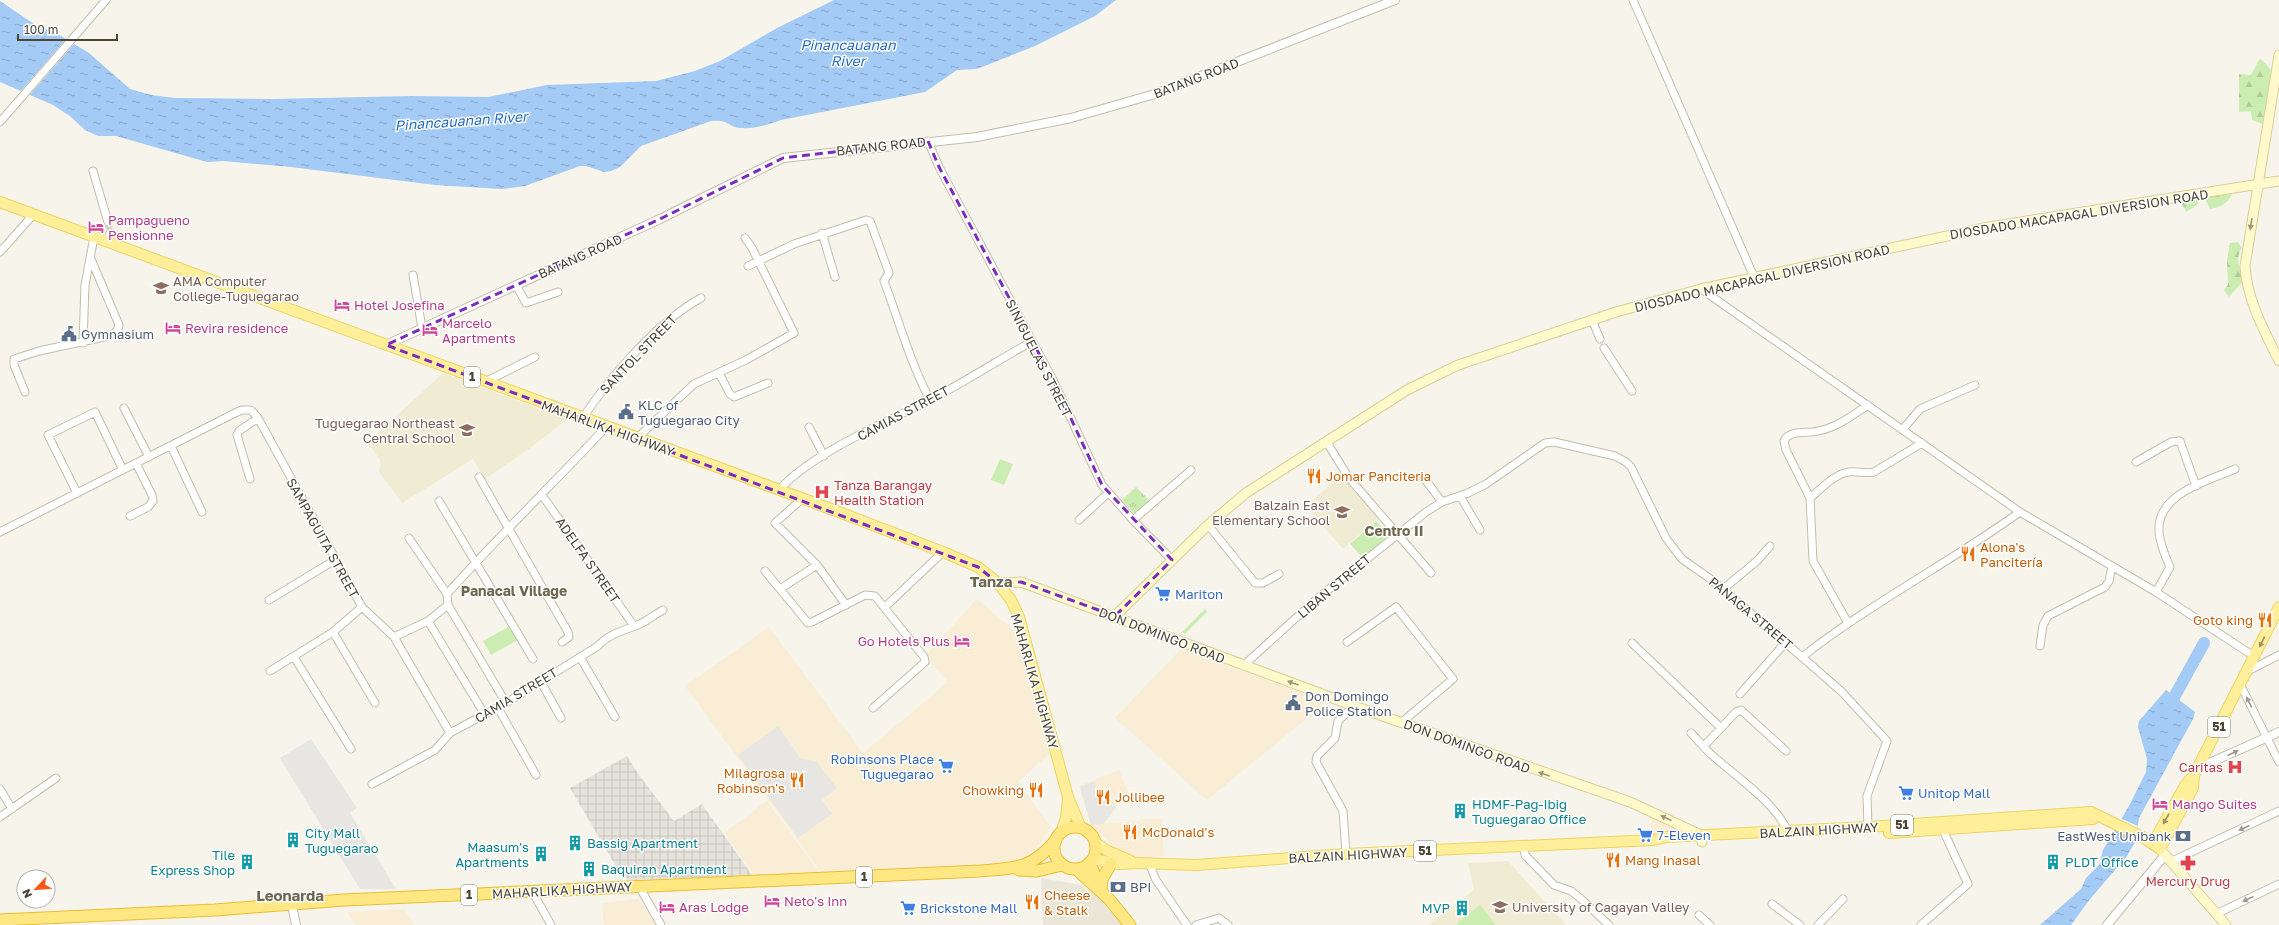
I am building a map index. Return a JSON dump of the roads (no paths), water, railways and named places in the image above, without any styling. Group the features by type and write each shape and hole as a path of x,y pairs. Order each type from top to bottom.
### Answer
{"highway":[{"path":"1058,836 1069,828 1081,828"},
{"name":"1","path":"1081,828 1090,834 1095,842"},
{"name":"1","path":"1058,836 1055,853 1062,865 1076,869"},
{"name":"MAHARLIKA HIGHWAY","path":"1004,869 1029,864 1044,854 1058,836"},
{"path":"1095,842 1096,851 1091,861 1076,869 1101,892 1130,925"},
{"path":"1091,861 1101,892"},
{"path":"1101,892 1102,879 1111,864"},
{"name":"MAHARLIKA HIGHWAY","path":"0,920 532,891 1004,869 1037,870 1062,865"}],"main road":[{"path":"2279,56 2246,255 2246,279 2254,307 2279,361"},
{"name":"DIOSDADO MACAPAGAL DIVERSION ROAD","path":"1115,616 1208,525 1246,493 1427,378 1458,365 1640,305 1754,277 1989,227 2279,181"},
{"name":"MAHARLIKA HIGHWAY","path":"0,202 94,237 109,237 386,345 636,439 779,490 943,552 978,567 998,583 1011,600 1019,617 1068,797 1081,828"},
{"name":"DON DOMINGO ROAD","path":"998,583 1021,582 1354,706 1536,771 1630,802 1702,839"},
{"name":"51","path":"2158,849 2193,788 2196,772 2241,686 2279,607"},
{"name":"MAHARLIKA HIGHWAY","path":"1058,836 1066,818 1068,797"},
{"name":"BALZAIN HIGHWAY","path":"1702,839 2091,812 2105,818 2158,849"},
{"name":"BALZAIN HIGHWAY","path":"1137,863 1191,865 1346,854 1654,840 1943,830 2105,818"},
{"name":"51","path":"1095,842 1121,858 1137,863"},
{"path":"2158,849 2226,925"},
{"name":"51","path":"1091,861 1111,864 1137,863"}],"street":[{"path":"0,122 106,0"},
{"name":"BATANG ROAD","path":"386,345 660,219 783,158 928,141 977,137 1043,125 1155,94 1395,0"},
{"path":"1634,0 1754,277"},
{"name":"SINIGUELAS STREET","path":"928,141 939,167 1052,378 1102,485 1133,520 1172,560"},
{"path":"93,171 108,222"},
{"path":"0,252 34,215"},
{"path":"748,266 758,260 822,233 866,220 871,223 889,273 884,281 915,371 930,400"},
{"path":"822,233 835,276"},
{"path":"83,343 85,285 94,237"},
{"path":"636,439 694,384 719,373 792,335 793,330 758,260 745,238"},
{"path":"25,392 13,362 14,359 39,351 83,343 113,334 118,329 119,325 91,259"},
{"path":"413,275 422,328"},
{"path":"516,285 526,303 558,292"},
{"path":"1701,289 2020,512 2156,592 2255,657"},
{"name":"SANTOL STREET","path":"582,419 614,377 663,324 701,298"},
{"path":"1592,320 1600,339"},
{"name":"CAMIAS STREET","path":"779,490 794,476 824,456 874,427 930,400 1032,342"},
{"path":"1604,348 1632,391"},
{"path":"485,382 535,356"},
{"path":"719,373 730,394 734,397 768,383"},
{"path":"1902,429 1920,409 1975,385"},
{"path":"1848,623 1813,561 1810,498 1784,445 1786,438 1798,433 1820,431 1845,420 1868,405"},
{"path":"124,408 149,457"},
{"path":"0,532 242,410 252,410 258,418 236,435 250,480"},
{"path":"77,493 48,435 95,412 123,470"},
{"name":"SAMPAGUITA STREET","path":"258,418 362,607 394,637 450,733"},
{"path":"448,594 507,527 542,495 606,427"},
{"path":"809,427 824,456"},
{"path":"2136,462 2170,442 2180,440 2196,486"},
{"path":"1326,441 1349,478 1431,573"},
{"name":"LIBAN STREET","path":"1244,665 1319,597 1397,533 1430,509 1442,502 1460,496 1486,484 1538,447 1554,442"},
{"name":"PANAGA STREET","path":"1554,442 1615,456 1626,462 1674,550 1688,565 1723,589 1786,642 1842,692 1887,741 1867,796 1868,828"},
{"path":"1810,498 1842,474 1874,472 1922,443"},
{"path":"171,446 202,512"},
{"path":"130,516 148,507 153,501 152,495 136,463"},
{"path":"2156,592 2170,567 2162,548 2159,531 2164,508 2180,494 2235,469"},
{"path":"1133,520 1191,470"},
{"path":"479,477 561,619 569,637 562,642"},
{"path":"1424,478 1442,502"},
{"path":"1079,520 1108,493"},
{"name":"ADELFA STREET","path":"542,495 634,626"},
{"path":"1460,496 1480,530"},
{"path":"802,499 775,523 817,565 846,605"},
{"path":"439,501 533,659"},
{"path":"1802,657 1848,623 2020,512"},
{"path":"1208,525 1255,583 1263,583 1279,574"},
{"path":"409,538 448,594 448,606 506,703"},
{"path":"1723,589 1757,561 1770,546"},
{"path":"885,608 943,552"},
{"path":"269,600 335,560"},
{"path":"780,589 817,565"},
{"path":"2040,646 2043,625 2048,616 2105,587 2109,581 2112,567"},
{"path":"765,571 808,622 812,622 865,595 872,594 924,657 925,662 874,708"},
{"path":"394,637 428,621 448,606"},
{"path":"270,672 333,632 362,607"},
{"path":"1347,642 1396,607 1453,679 1402,722"},
{"name":"CAMIA STREET","path":"372,784 435,750 450,733 498,708 620,631 634,626 663,610"},
{"path":"428,621 485,715"},
{"path":"333,632 375,703"},
{"path":"1740,694 1786,642"},
{"path":"1632,644 1721,728"},
{"path":"2248,671 2279,654"},
{"path":"294,657 351,749"},
{"path":"580,657 615,717"},
{"path":"541,682 561,718"},
{"path":"2241,686 2279,762"},
{"path":"1346,854 1343,811 1316,762 1317,756 1335,738 1338,721 1354,706"},
{"path":"498,708 536,775"},
{"path":"1704,746 1736,712 1742,710 1786,751"},
{"path":"2196,772 2279,732"},
{"path":"1691,733 1710,753 1764,801 1783,822 1788,832"},
{"path":"0,817 56,778"},
{"path":"0,789 12,809"},
{"path":"2107,925 2158,849 2279,811"},
{"path":"1921,925 1968,884 1943,830"},
{"path":"1524,846 1525,855 1554,885 1571,891 1609,925"},
{"path":"1149,863 1156,880 1187,925"},
{"path":"2216,914 2279,884"},
{"path":"639,886 662,925"},
{"path":"532,891 551,925"},
{"path":"1818,925 1843,899"},
{"path":"1772,904 1800,925"},
{"path":"292,905 296,925"},
{"path":"1699,915 1710,925"},
{"path":"1196,925 1219,918 1228,925"}],"water":[{"name":"Pinancauanan River","path":"834,0 1116,0 1095,16 1035,46 977,69 957,70 925,92 781,120 756,127 740,128 721,121 711,121 641,146 620,167 611,171 604,172 586,166 580,166 525,186 502,189 435,185 291,167 223,161 207,162 116,136 98,136 85,130 70,116 53,105 0,82 0,1 34,24 56,33 89,53 130,89 151,95 175,98 272,99 412,96 488,97 547,85 656,81 695,71 720,61 777,28"},
{"path":"2166,690 2195,712 2193,719 2139,818 2135,842 2127,856 2090,899 2071,925 2040,925 2081,889 2086,878 2099,865 2103,850 2129,806 2146,772 2147,759 2138,727 2139,721"}],"waterway":[{"path":"2167,710 2204,643"}],"tunnel":[{"path":"108,222 110,233"}],"place":[{"name":"Pampagueno Pensionne","path":"96,227"},
{"name":"AMA Computer College-Tuguegarao","path":"161,288"},
{"name":"Hotel Josefina","path":"342,305"},
{"name":"Revira residence","path":"173,328"},
{"name":"Marcelo Apartments","path":"430,330"},
{"name":"Gymnasium","path":"69,334"},
{"name":"KLC of Tuguegarao City","path":"626,412"},
{"name":"Tuguegarao Northeast Central School","path":"467,430"},
{"name":"Jomar Panciteria","path":"1314,476"},
{"name":"Tanza Barangay Health Station","path":"822,492"},
{"name":"Balzain East Elementary School","path":"1342,512"},
{"name":"Alona's Pancitería","path":"1968,554"},
{"name":"Mariton","path":"1163,594"},
{"name":"Goto king","path":"2265,620"},
{"name":"Go Hotels Plus","path":"962,641"},
{"name":"Don Domingo Police Station","path":"1293,703"},
{"name":"Robinsons Place Tuguegarao","path":"946,766"},
{"name":"Caritas","path":"2235,767"},
{"name":"Milagrosa Robinson's","path":"797,780"},
{"name":"Chowking","path":"1036,790"},
{"name":"Unitop Mall","path":"1906,793"},
{"name":"Jollibee","path":"1103,797"},
{"name":"Mango Suites","path":"2160,804"},
{"name":"HDMF-Pag-Ibig Tuguegarao Office","path":"1460,811"},
{"name":"McDonald's","path":"1130,832"},
{"name":"7-Eleven","path":"1645,835"},
{"name":"EastWest Unibank","path":"2183,836"},
{"name":"City Mall Tuguegarao","path":"293,840"},
{"name":"Bassig Apartment","path":"575,843"},
{"name":"Maasum's Apartments","path":"541,854"},
{"name":"Mang Inasal","path":"1613,860"},
{"name":"Tile Express Shop","path":"247,862"},
{"name":"PLDT Office","path":"2053,862"},
{"name":"Mercury Drug","path":"2188,863"},
{"name":"Baquiran Apartment","path":"589,869"},
{"name":"BPI","path":"1118,887"},
{"name":"Neto's Inn","path":"772,901"},
{"name":"Cheese & Stalk","path":"1032,902"},
{"name":"Aras Lodge","path":"667,907"},
{"name":"University of Cagayan Valley","path":"1500,907"},
{"name":"Brickstone Mall","path":"908,908"},
{"name":"MVP","path":"1462,908"}],"district":[{"name":"Centro II","path":"1394,531"},
{"name":"Tanza","path":"991,582"},
{"name":"Panacal Village","path":"514,591"},
{"name":"Leonarda","path":"290,896"}]}
